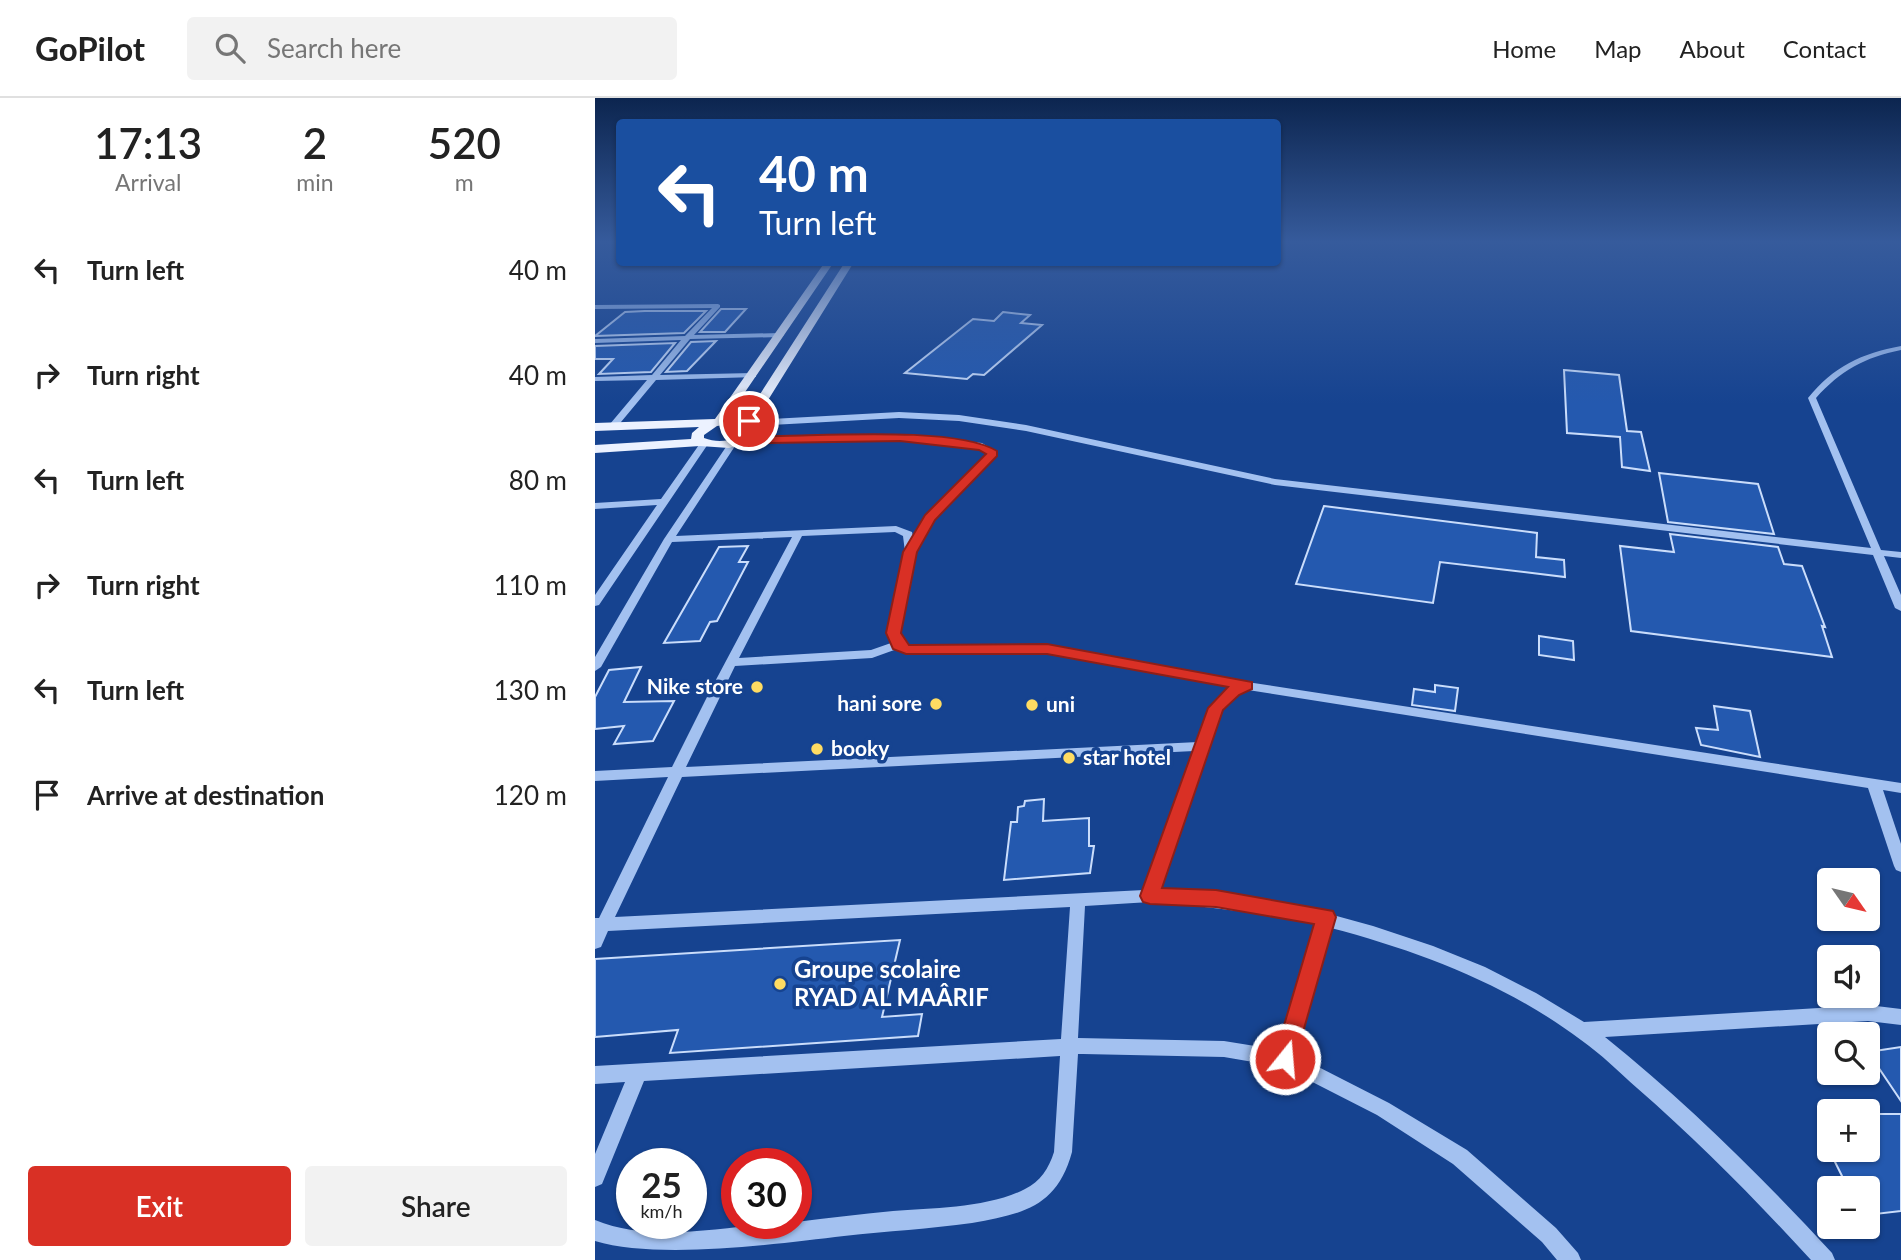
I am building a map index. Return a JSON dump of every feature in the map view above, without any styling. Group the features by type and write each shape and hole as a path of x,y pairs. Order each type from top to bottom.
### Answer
{"main road":[{"path":"702,443 697,437 698,433 717,422 807,295"},
{"path":"595,449 736,442 753,425 830,295"},
{"path":"595,427 717,422 753,425"}],"street":[{"path":"595,307 719,306 688,337 613,426"},
{"path":"595,341 780,335"},
{"path":"1901,348 1866,354 1831,375 1812,398 1901,608"},
{"path":"595,379 753,375"},
{"path":"753,425 899,415 959,418 1026,428 1275,481 1901,555"},
{"path":"753,425 768,440"},
{"path":"595,667 669,539 736,442 900,438 990,449 992,457 930,518 910,552"},
{"path":"595,603 702,443"},
{"path":"595,506 665,502"},
{"path":"669,539 897,529 908,534 910,552 893,633 898,645"},
{"path":"595,942 600,925 799,533"},
{"path":"733,662 872,654 898,645 916,652 1047,649 1247,686 1901,788"},
{"path":"1150,896 1216,708 1234,691 1247,686"},
{"path":"595,776 1203,746"},
{"path":"1874,785 1901,866"},
{"path":"600,925 1150,896 1216,899 1326,917 1365,928 1474,970 1581,1030 1691,1123 1770,1199 1825,1260"},
{"path":"595,1230 616,1238 661,1242 718,1239 960,1214 1014,1203 1032,1196 1049,1183 1059,1167 1063,1152 1067,1047 1078,899"},
{"path":"1285,1059 1326,917"},
{"path":"1581,1030 1868,1013 1901,1017"},
{"path":"595,1075 1067,1047 1224,1049 1285,1059 1383,1109 1459,1157 1549,1235 1571,1260"},
{"path":"595,1177 638,1073"}],"building":[{"path":"721,309 746,309 725,332 700,332"},
{"path":"706,311 684,333 595,336 625,312"},
{"path":"1003,312 1030,315 1021,323 1042,325 984,375 973,374 967,379 905,373 973,319 994,321"},
{"path":"716,341 687,371 666,372 691,342"},
{"path":"675,343 651,372 599,374 613,359 595,359 595,346"},
{"path":"1564,370 1619,375 1627,431 1641,432 1650,471 1622,467 1620,437 1567,433"},
{"path":"1659,473 1758,484 1774,534 1668,522"},
{"path":"1324,506 1537,533 1536,557 1564,560 1565,577 1440,562 1433,603 1296,584"},
{"path":"1670,534 1778,547 1784,564 1802,566 1825,627 1822,626 1832,657 1631,631 1620,546 1674,552"},
{"path":"748,546 739,562 748,562 717,621 710,622 700,641 664,643 719,547"},
{"path":"1539,636 1573,641 1574,660 1539,655"},
{"path":"641,667 624,702 674,701 653,741 614,744 624,726 595,729 595,697 609,670"},
{"path":"1435,685 1458,688 1455,711 1412,705 1414,689 1435,692"},
{"path":"1714,706 1750,711 1760,757 1701,745 1696,728 1718,730"},
{"path":"1044,799 1043,821 1089,818 1089,846 1094,846 1090,873 1004,880 1011,822 1017,822 1018,807 1024,806 1025,801"},
{"name":"Groupe scolaire RYAD AL MAÂRIF","path":"900,940 882,1017 922,1014 918,1036 670,1053 678,1030 595,1037 595,959"},
{"path":"1901,1047 1901,1101 1880,1070 1880,1050"},
{"path":"1880,1114 1901,1114 1901,1211 1880,1213 1880,1176 1842,1176 1835,1162 1880,1162"}],"place":[{"name":"Nike store","path":"757,687"},
{"name":"hani sore","path":"936,704"},
{"name":"uni","path":"1032,705"},
{"name":"booky","path":"817,749"},
{"name":"star hotel","path":"1069,758"},
{"name":"Groupe scolaire RYAD AL MAÂRIF","path":"780,984"}],"route":[{"path":"749,421 754,423 755,431 768,440 900,438 982,446 993,453 930,518 910,552 893,633 898,645 916,652 1047,649 1247,686 1223,698 1216,708 1150,896 1216,899 1326,917 1285,1059"}]}
